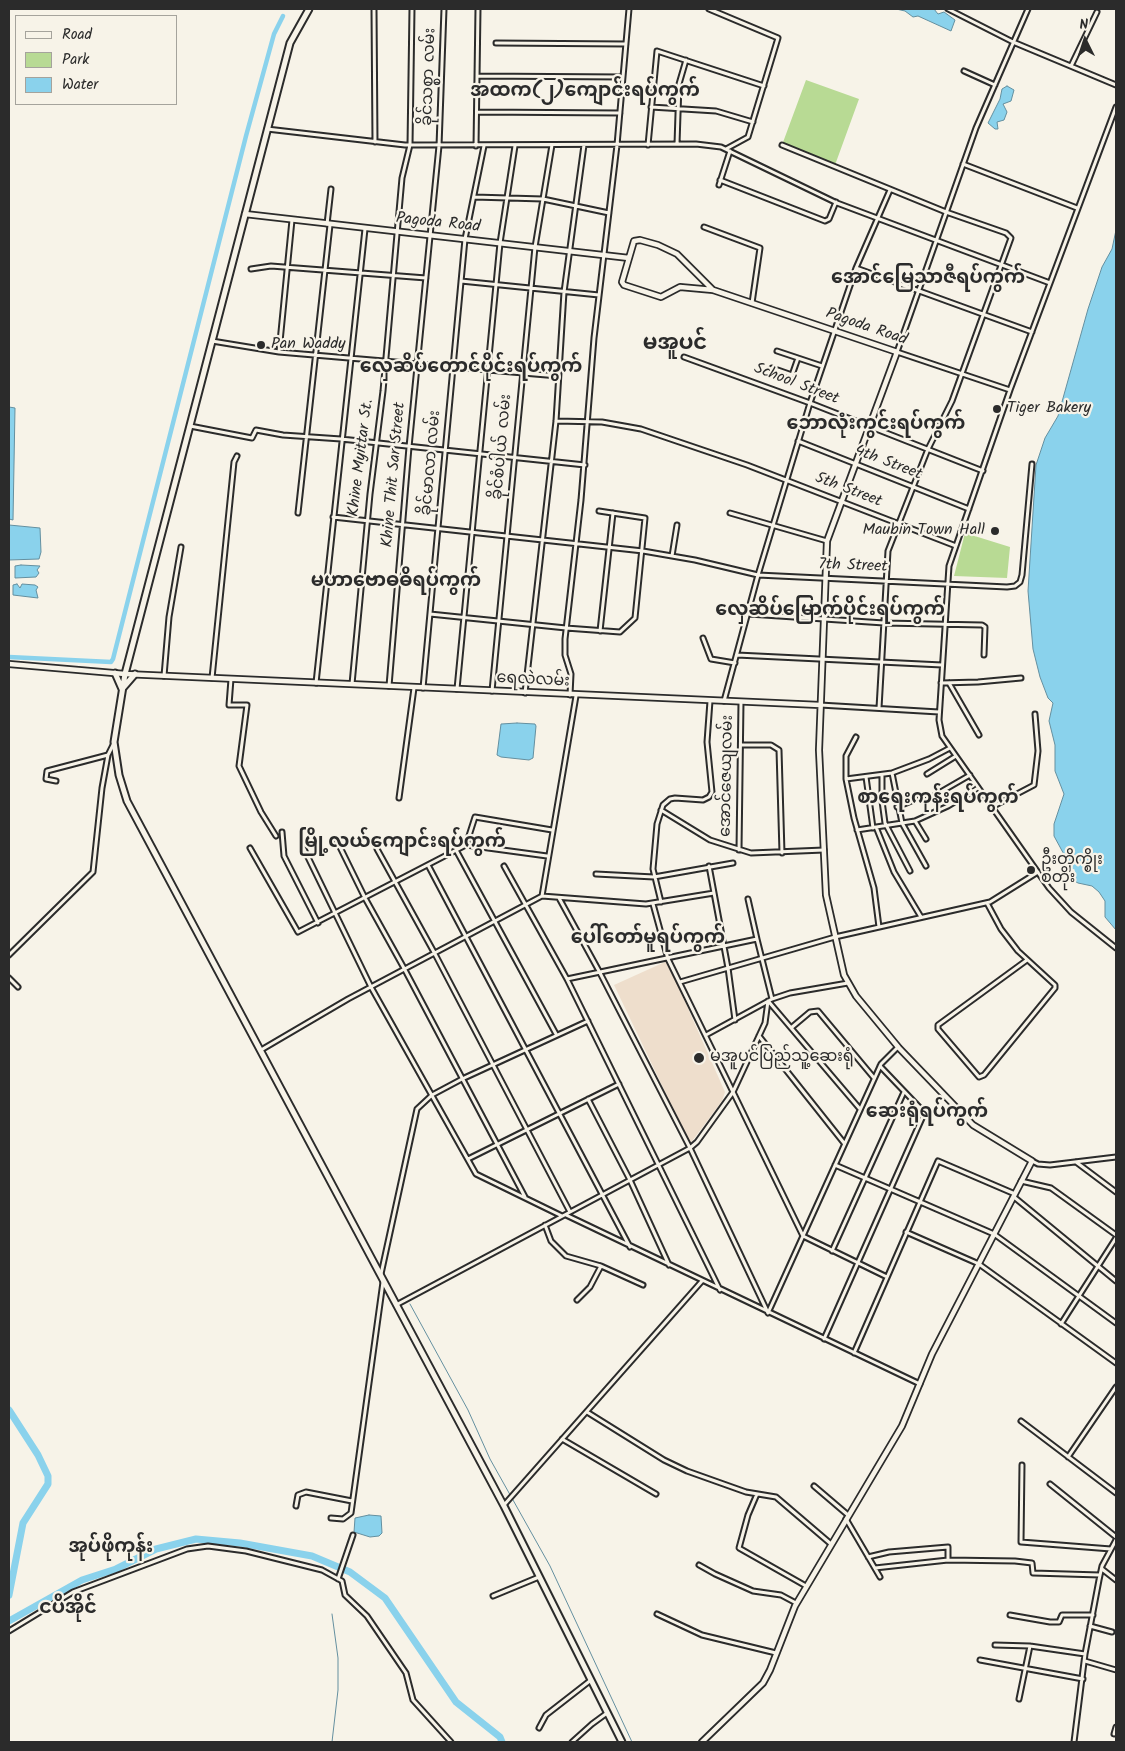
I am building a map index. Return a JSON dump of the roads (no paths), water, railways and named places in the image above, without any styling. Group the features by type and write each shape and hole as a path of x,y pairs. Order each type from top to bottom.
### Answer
{"main road":[{"path":"309,9 290,43 266,129 125,674 114,742 118,774 127,801 504,1506 622,1742"},
{"name":"Pagoda Road","path":"245,214 629,258"},
{"name":"Pagoda Road","path":"713,290 679,255 658,245 637,240 622,282 624,285 661,297 680,287 713,290 897,352"},
{"path":"702,1742 763,1683 796,1603 902,1426 932,1354 1032,1161 973,1125 898,1047 848,984 826,895 819,750 827,541 897,352"},
{"name":"ရေလဲလမ်း","path":"9,664 164,676 573,696 820,705"},
{"path":"114,673 122,688"},
{"path":"122,688 136,674"}],"street":[{"path":"374,9 375,142"},
{"name":"Khine Myittar St.","path":"352,685 367,522 386,360 402,178 410,146 412,9"},
{"name":"ခိုင်သစ္စာ လမ်း","path":"431,236 440,146 444,9"},
{"path":"476,146 478,9"},
{"path":"542,896 573,696 571,674 565,655 566,628 630,9"},
{"path":"709,9 777,36 753,122 745,140 725,149"},
{"path":"948,9 1013,42 1116,85"},
{"path":"897,352 963,164 1028,9"},
{"path":"1071,66 1097,12"},
{"path":"496,44 626,44"},
{"path":"648,145 656,51 764,86"},
{"path":"677,144 679,84 686,60"},
{"path":"964,71 995,85"},
{"path":"477,76 623,77"},
{"path":"651,107 716,111 753,122"},
{"path":"1116,107 1010,390 950,566 940,712 940,730 950,748 1038,872 1071,912 1116,948"},
{"path":"477,112 620,113"},
{"path":"266,129 410,146 677,144 725,149 836,202 936,242 1050,283"},
{"name":"ခိုင်စံပါယ် လမ်း","path":"492,692 534,247 552,145"},
{"path":"525,693 556,421 564,292 584,145"},
{"path":"782,145 890,190 1009,235 1011,238 952,401 928,450 888,551 879,708"},
{"name":"ခိုင်မာလာ လမ်း","path":"422,688 465,239 484,146"},
{"path":"457,690 500,243 515,146"},
{"path":"719,185 730,151"},
{"path":"963,164 1077,208"},
{"path":"720,180 824,221 828,221 836,202"},
{"path":"298,513 317,355 331,189"},
{"path":"724,701 758,575 833,330 856,268 890,190"},
{"path":"474,197 507,196 543,199 609,213"},
{"path":"279,352 292,220"},
{"path":"704,228 760,248 752,303"},
{"path":"316,683 365,229"},
{"name":"Khine Thit Sar Street","path":"389,687 404,526 409,447 431,236"},
{"path":"251,270 272,266 324,272 426,278"},
{"path":"856,268 1032,332"},
{"path":"461,281 599,295"},
{"path":"212,341 279,352 558,376"},
{"path":"777,351 822,366"},
{"name":"Pagoda Road","path":"897,352 1010,390"},
{"name":"School Street","path":"684,357 810,403 983,471"},
{"path":"772,368 792,375 798,358"},
{"name":"5th Street","path":"556,421 588,422 641,429 842,501 956,546"},
{"path":"190,426 252,438 256,430 283,435 342,438 551,463 584,465"},
{"name":"4th Street","path":"798,441 969,509"},
{"path":"212,678 234,462 237,456"},
{"name":"7th Street","path":"333,517 643,551 758,575 1007,587 1015,586 1020,582 1032,464"},
{"path":"430,614 618,632 634,621 643,551 645,517 599,511"},
{"path":"600,631 613,513"},
{"path":"730,513 827,541"},
{"path":"672,556 677,525"},
{"path":"164,676 170,617 181,547"},
{"path":"749,614 824,620 984,626 984,655"},
{"path":"703,638 711,659 735,662"},
{"path":"737,655 942,665"},
{"path":"941,683 1021,678"},
{"path":"231,679 229,705 247,705 239,766 261,812 276,836"},
{"path":"949,683 978,736"},
{"path":"399,798 414,688"},
{"path":"661,902 654,877 657,824 665,801 670,798 703,800 709,797 712,792 707,742 710,701"},
{"name":"အောင်ဇေယျလမ်း","path":"739,850 741,702"},
{"name":"ရေလဲလမ်း","path":"820,705 940,712"},
{"path":"992,807 1034,785 1038,751 1035,714"},
{"path":"856,737 846,756 846,779 857,830 874,888 879,927"},
{"path":"9,955 93,872 102,788 108,755 114,742"},
{"path":"740,745 771,746 779,750 782,853"},
{"path":"846,779 892,773 929,759 950,748"},
{"path":"56,780 46,779 47,771 108,755"},
{"path":"927,774 956,756"},
{"path":"892,773 897,807 902,823 926,866"},
{"path":"882,775 882,801 887,826 910,871"},
{"path":"925,801 970,775"},
{"path":"866,777 875,828 894,872 921,917"},
{"path":"857,830 915,821 948,806 978,788"},
{"path":"897,807 916,799"},
{"path":"661,810 710,840 739,850 752,853 824,850"},
{"path":"466,845 475,817 552,830"},
{"path":"915,821 926,838"},
{"path":"282,832 284,856 318,923"},
{"path":"336,839 365,898 525,1198"},
{"path":"250,848 296,932 336,914 466,845 547,856"},
{"path":"304,849 370,988 476,1174 920,1384"},
{"path":"377,849 435,954 570,1212"},
{"path":"456,850 556,1034"},
{"path":"596,874 654,877 733,863"},
{"path":"428,865 630,1247"},
{"path":"504,866 567,979 720,1290"},
{"path":"709,866 728,968 735,1020"},
{"path":"680,982 835,937 987,903 1038,872"},
{"path":"260,1050 370,988 542,896 653,904 714,893"},
{"path":"559,898 599,971 690,1148 768,1313"},
{"path":"396,1305 659,1165 690,1148 697,1142 733,1092 765,1023 770,1000 748,898"},
{"path":"987,903 1001,929 1027,960 1054,985 1055,989 984,1075 978,1077 938,1029 938,1025 1027,960"},
{"path":"653,904 668,959 803,1236 886,1277"},
{"path":"567,979 757,939"},
{"path":"9,978 18,987"},
{"path":"706,1034 770,1000 790,993 848,984"},
{"path":"770,1000 791,1028 860,1109"},
{"path":"791,1028 810,1012 818,1011 874,1078"},
{"path":"331,1518 343,1520 351,1514 382,1279 413,1119 417,1109 432,1095 462,1079 525,1048 588,1021"},
{"path":"759,1036 845,1143"},
{"path":"768,1313 874,1078 885,1058 898,1047"},
{"path":"824,1339 923,1116 922,1110 880,1066"},
{"path":"468,1159 619,1084"},
{"path":"832,1251 904,1092"},
{"path":"588,1099 630,1180 670,1266"},
{"path":"1032,1161 1038,1164 1050,1165 1116,1157"},
{"path":"854,1353 938,1161 1014,1196 1116,1281"},
{"path":"1075,1162 1116,1192"},
{"path":"835,1164 994,1234 1116,1322"},
{"path":"1022,1181 1051,1188 1116,1236 1061,1324"},
{"path":"545,1225 551,1241 566,1256 601,1266 643,1285"},
{"path":"906,1232 979,1264 1116,1363"},
{"path":"577,1300 590,1288 601,1266"},
{"path":"504,1506 702,1281"},
{"path":"1068,1457 1116,1387"},
{"path":"587,1412 664,1460 709,1480 757,1494 776,1497 832,1544"},
{"path":"1020,1421 1116,1493"},
{"path":"562,1439 656,1494"},
{"path":"1022,1465 1021,1542 1111,1549"},
{"path":"1050,1484 1116,1539 1100,1575 1085,1654 1074,1742"},
{"path":"814,1486 847,1517 880,1577"},
{"path":"296,1506 298,1495 306,1492 352,1501"},
{"path":"757,1494 748,1515 739,1548 806,1586"},
{"path":"338,1579 344,1567 353,1535"},
{"path":"9,1631 73,1592 187,1549 208,1546 246,1551 322,1570 342,1581 345,1595 367,1616 402,1666 413,1700 451,1742"},
{"path":"868,1557 888,1552 948,1547 948,1560"},
{"path":"874,1568 948,1560 1015,1561 1032,1563 1033,1574 1100,1575"},
{"path":"699,1565 714,1574 753,1591 781,1595 796,1603"},
{"path":"1102,1569 1116,1580"},
{"path":"493,1596 540,1577"},
{"path":"657,1614 702,1635 776,1654"},
{"path":"1010,1615 1059,1622 1062,1615 1092,1615"},
{"path":"1090,1626 1112,1632"},
{"path":"995,1645 1030,1646 1085,1654"},
{"path":"1019,1699 1030,1646"},
{"path":"980,1660 1024,1670 1083,1679"},
{"path":"1085,1661 1116,1670"},
{"path":"539,1728 546,1715 592,1680"},
{"path":"572,1742 608,1713"},
{"path":"1114,1734 1116,1727"}],"water":[{"path":"896,9 934,9 938,14 944,12 955,20 951,31 918,16 913,17 905,11"},
{"path":"1007,86 1014,90 1011,101 1003,104 1007,112 1004,120 997,122 998,129 995,129 988,123 1000,99 1002,89"},
{"path":"1116,230 1116,930 1105,917 1105,901 1099,892 1092,886 1078,883 1071,879 1067,860 1054,836 1054,824 1064,794 1055,771 1055,745 1049,721 1053,703 1048,698 1040,677 1033,649 1028,591 1036,465 1045,438 1058,416 1088,309 1102,267 1112,249"},
{"path":"9,407 15,408 13,520 9,519"},
{"path":"9,525 40,528 41,552 39,559 9,560"},
{"path":"15,566 40,566 37,570 39,573 36,577 15,578"},
{"path":"17,584 20,588 22,584 38,587 36,590 38,598 13,595 13,585"},
{"path":"501,724 535,724 536,726 533,758 529,760 497,755"},
{"path":"369,1515 381,1516 382,1533 379,1536 370,1537 354,1532 355,1518"}],"waterway":[{"path":"9,657 111,662 113,659 246,136 274,34 283,16"},
{"path":"410,1304 468,1410 490,1459 550,1566 632,1742"},
{"path":"9,1410 38,1455 48,1476 48,1484 23,1523 9,1595"},
{"path":"9,1621 82,1580 116,1569 156,1549 196,1539 240,1543 312,1556 350,1572 385,1598 456,1702 500,1737 502,1742"},
{"path":"332,1614 338,1658 338,1690 332,1742"}],"place":[{"name":"Pan Waddy","path":"261,345"},
{"name":"Tiger Bakery","path":"997,409"},
{"name":"Maubin Town Hall","path":"995,531"},
{"name":"ဦးတိုက္စိုး စတိုး","path":"1031,870"},
{"name":"မအူပင်ပြည်သူ့ဆေးရုံ","path":"699,1058"}],"district":[{"name":"အထက(၂)ကျောင်းရပ်ကွက်","path":"585,93"},
{"name":"အောင်မြေသာဇီရပ်ကွက်","path":"928,280"},
{"name":"မအူပင်","path":"675,345"},
{"name":"လှေဆိပ်တောင်ပိုင်းရပ်ကွက်","path":"471,369"},
{"name":"ဘောလုံးကွင်းရပ်ကွက်","path":"876,426"},
{"name":"မဟာဗောဓဓိရပ်ကွက်","path":"396,583"},
{"name":"လှေဆိပ်မြောက်ပိုင်းရပ်ကွက်","path":"830,612"},
{"name":"စာရေးကုန်းရပ်ကွက်","path":"938,800"},
{"name":"မြို့လယ်ကျောင်းရပ်ကွက်","path":"402,844"},
{"name":"ပေါ်တော်မူရပ်ကွက်","path":"648,940"},
{"name":"ဆေးရုံရပ်ကွက်","path":"927,1114"},
{"name":"အုပ်ဖိုကုန်း","path":"111,1549"},
{"name":"ငပိအိုင်","path":"68,1610"}]}
